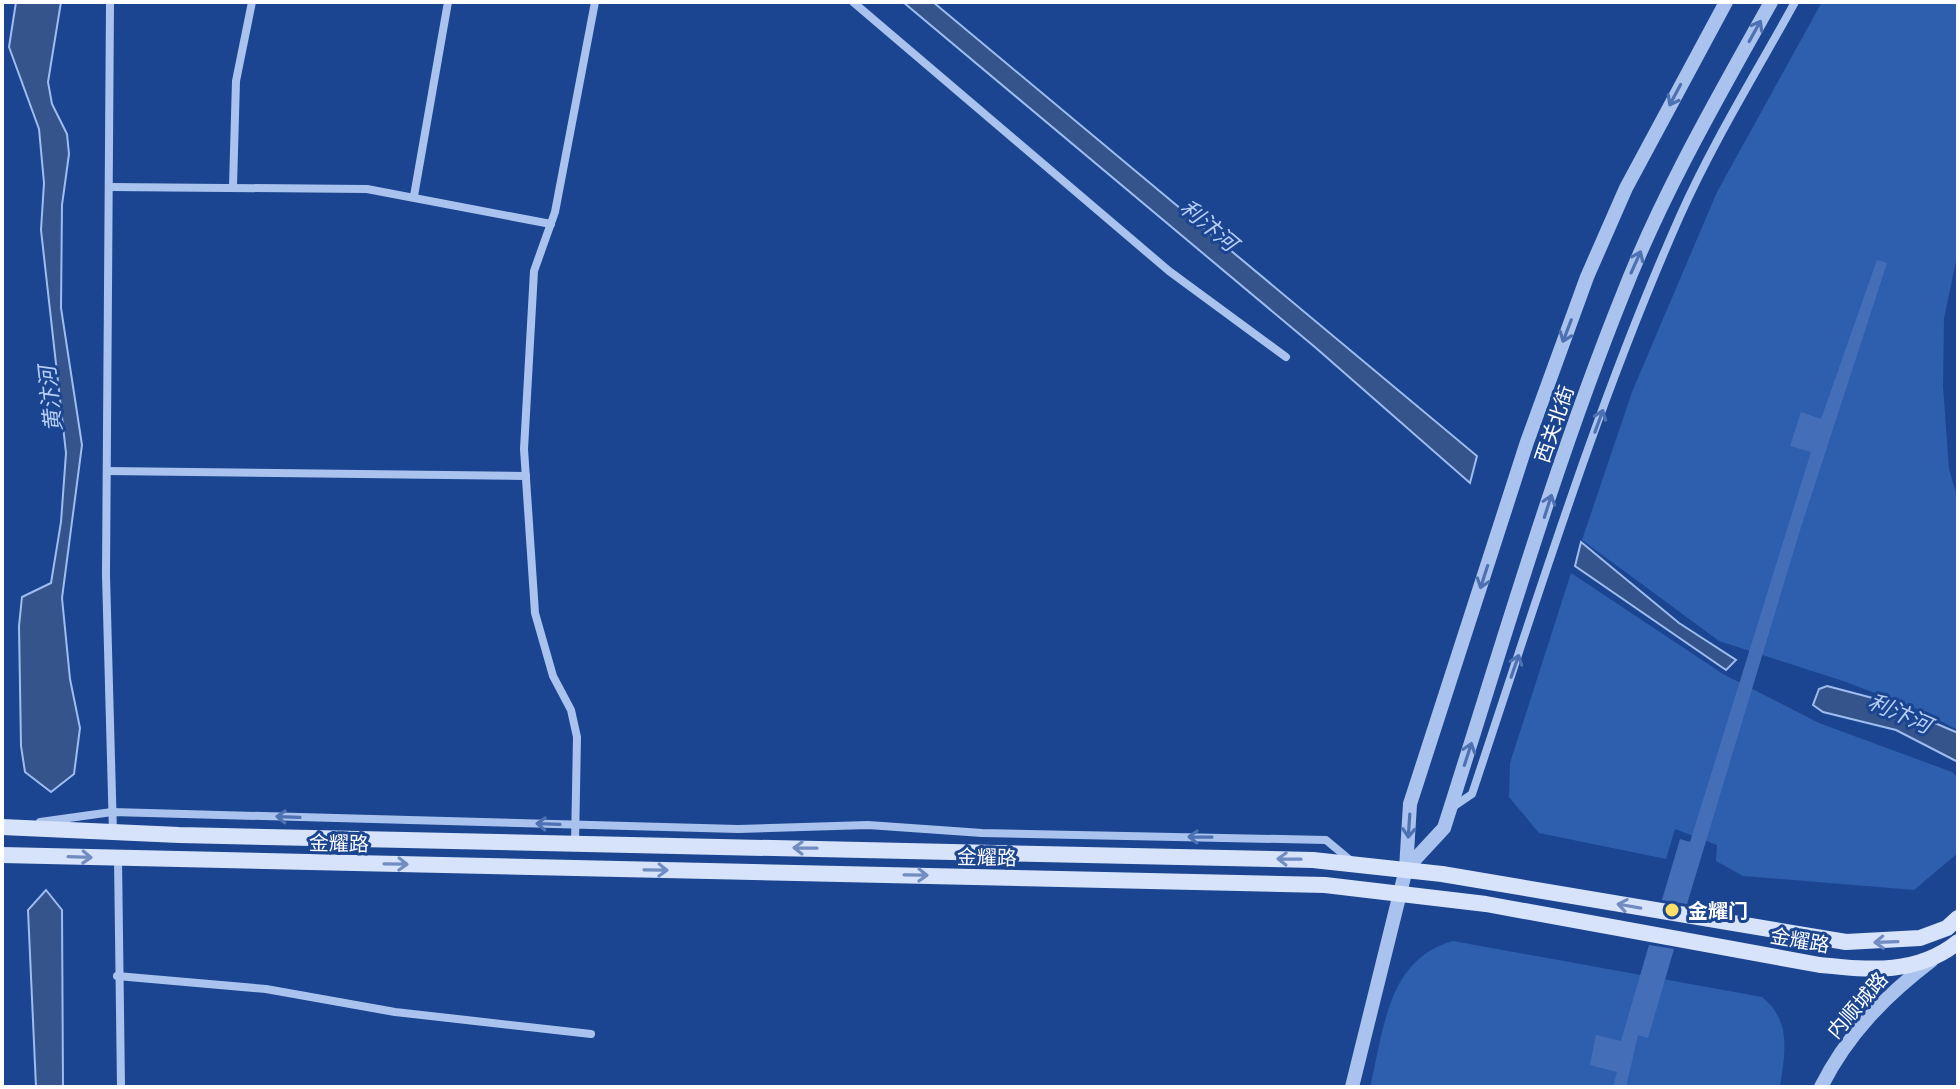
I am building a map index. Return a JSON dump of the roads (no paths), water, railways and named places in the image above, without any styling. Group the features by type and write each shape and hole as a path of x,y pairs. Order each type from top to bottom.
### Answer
{"main road":[{"name":"金耀路","path":"3,827 113,833 1353,863 1406,869 1846,942 1920,938 1947,928 1958,918"},
{"name":"金耀路","path":"10,855 1325,885 1501,907 1820,965 1874,970 1912,966 1934,958 1958,942"},
{"path":"2,863 10,855"}],"street":[{"path":"110,2 107,471 113,833"},
{"path":"233,186 236,81 252,2"},
{"path":"414,196 448,2"},
{"path":"575,844 577,737 571,710 553,676 535,613 526,476 534,271 551,224 595,2"},
{"path":"853,2 1169,271 1286,357"},
{"name":"西关北街","path":"1352,1087 1406,869 1410,804 1551,374 1626,188 1726,2"},
{"name":"西关北街","path":"1406,869 1444,828 1564,454 1623,292 1662,205 1771,2"},
{"path":"1450,810 1472,794 1566,515 1647,291 1687,201 1795,2"},
{"path":"109,187 367,189 551,224"},
{"path":"107,471 526,476"},
{"path":"3,827 112,812 738,829 868,825 982,833 1326,840 1353,863"},
{"path":"118,858 117,976 121,1087"},
{"name":"内顺城路","path":"1821,1087 1853,1035 1883,1000 1934,958"},
{"path":"117,976 266,989 395,1012 591,1034"}],"water":[{"path":"16,2 61,2 48,82 52,104 67,134 69,154 62,205 61,308 82,445 62,598 70,679 80,728 74,774 51,792 25,772 21,746 19,626 22,597 51,583 61,522 66,453 41,230 44,183 39,129 9,47"},
{"path":"903,2 933,2 1477,456 1470,483 1316,348"},
{"path":"1581,542 1679,623 1736,660 1726,670 1575,566"},
{"name":"利汴河","path":"1827,686 1884,701 1958,733 1958,762 1896,730 1823,712 1813,705 1819,689"},
{"path":"46,890 62,910 63,1087 36,1087 28,910"}],"place":[{"name":"金耀门","path":"1672,910"}],"water label":[{"name":"黄汴河","path":"50,399"}]}
